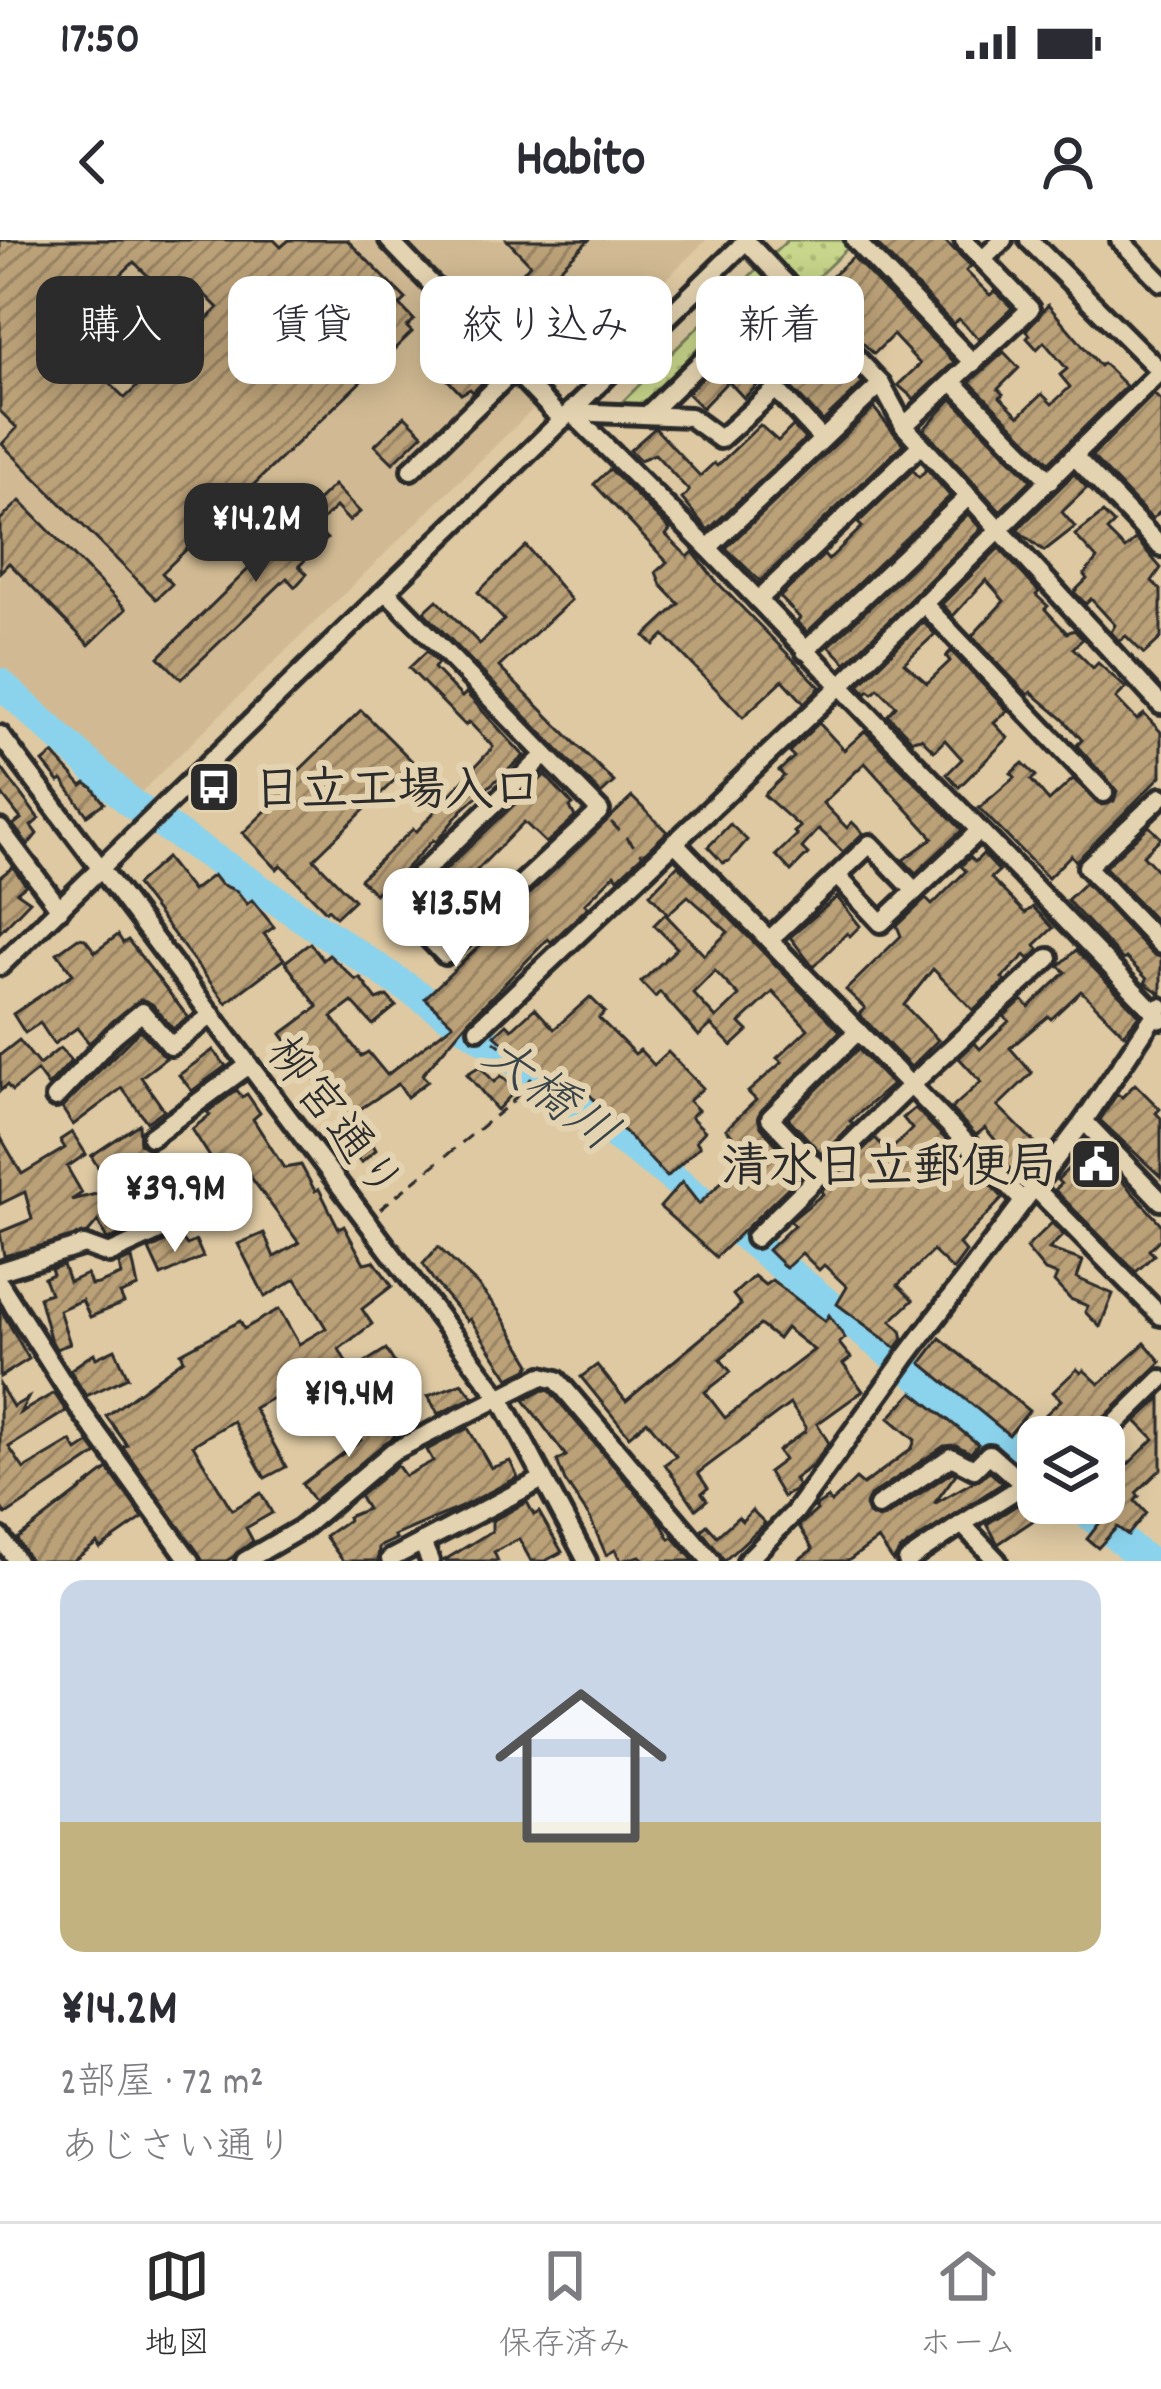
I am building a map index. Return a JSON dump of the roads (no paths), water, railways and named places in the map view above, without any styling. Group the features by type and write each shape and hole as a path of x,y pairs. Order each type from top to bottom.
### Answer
{"street":[{"path":"388,240 423,276"},
{"path":"855,240 974,363"},
{"path":"904,426 1030,309 964,240"},
{"path":"983,259 1003,240"},
{"path":"478,1029 1158,378 1029,240"},
{"path":"1120,240 1161,282"},
{"path":"0,966 746,241 779,276"},
{"path":"864,366 921,446 1161,705"},
{"path":"647,415 696,367"},
{"path":"953,382 1050,482"},
{"path":"411,470 500,384"},
{"path":"531,384 708,548 1159,1013 796,1512 747,1561"},
{"path":"708,548 881,384"},
{"path":"566,416 690,417 720,440 776,389 822,440"},
{"path":"758,601 921,446"},
{"path":"1075,457 1161,547"},
{"path":"805,651 968,496"},
{"path":"387,592 600,811 445,956 393,901 545,755"},
{"path":"923,603 1104,794"},
{"name":"柳宮通り","path":"0,735 6,756 102,869 501,1399 587,1561"},
{"path":"1161,797 1087,867 1161,945"},
{"path":"0,829 60,909"},
{"path":"837,876 881,923 979,831"},
{"path":"674,842 910,1085 1161,1316"},
{"path":"769,940 870,844 915,891"},
{"path":"755,1238 910,1085 1049,958"},
{"path":"56,1098 103,1045 142,1012 171,1046 212,1015"},
{"path":"821,1172 770,1118 858,1031"},
{"path":"151,1137 249,1065"},
{"path":"1084,1121 1161,1201"},
{"path":"0,1270 84,1245 110,1254 170,1226"},
{"path":"0,1284 79,1408 190,1561"},
{"path":"245,1561 302,1528 392,1452 542,1376 557,1380 711,1561"},
{"path":"1123,1416 1161,1379"},
{"path":"878,1506 951,1457 974,1469 989,1454 1017,1477"},
{"path":"390,1559 543,1479"},
{"path":"907,1561 962,1524 1017,1496"},
{"path":"962,1524 998,1561"},
{"path":"0,1537 17,1561"},
{"path":"422,1542 430,1561"}],"waterway":[{"name":"大橋川","path":"0,683 131,803 505,1053 665,1172 1017,1456"},
{"name":"大橋川","path":"1101,1524 1147,1561"}],"place":[{"name":"日立工場入口","path":"214,787"},
{"name":"清水日立郵便局","path":"1096,1164"}]}
